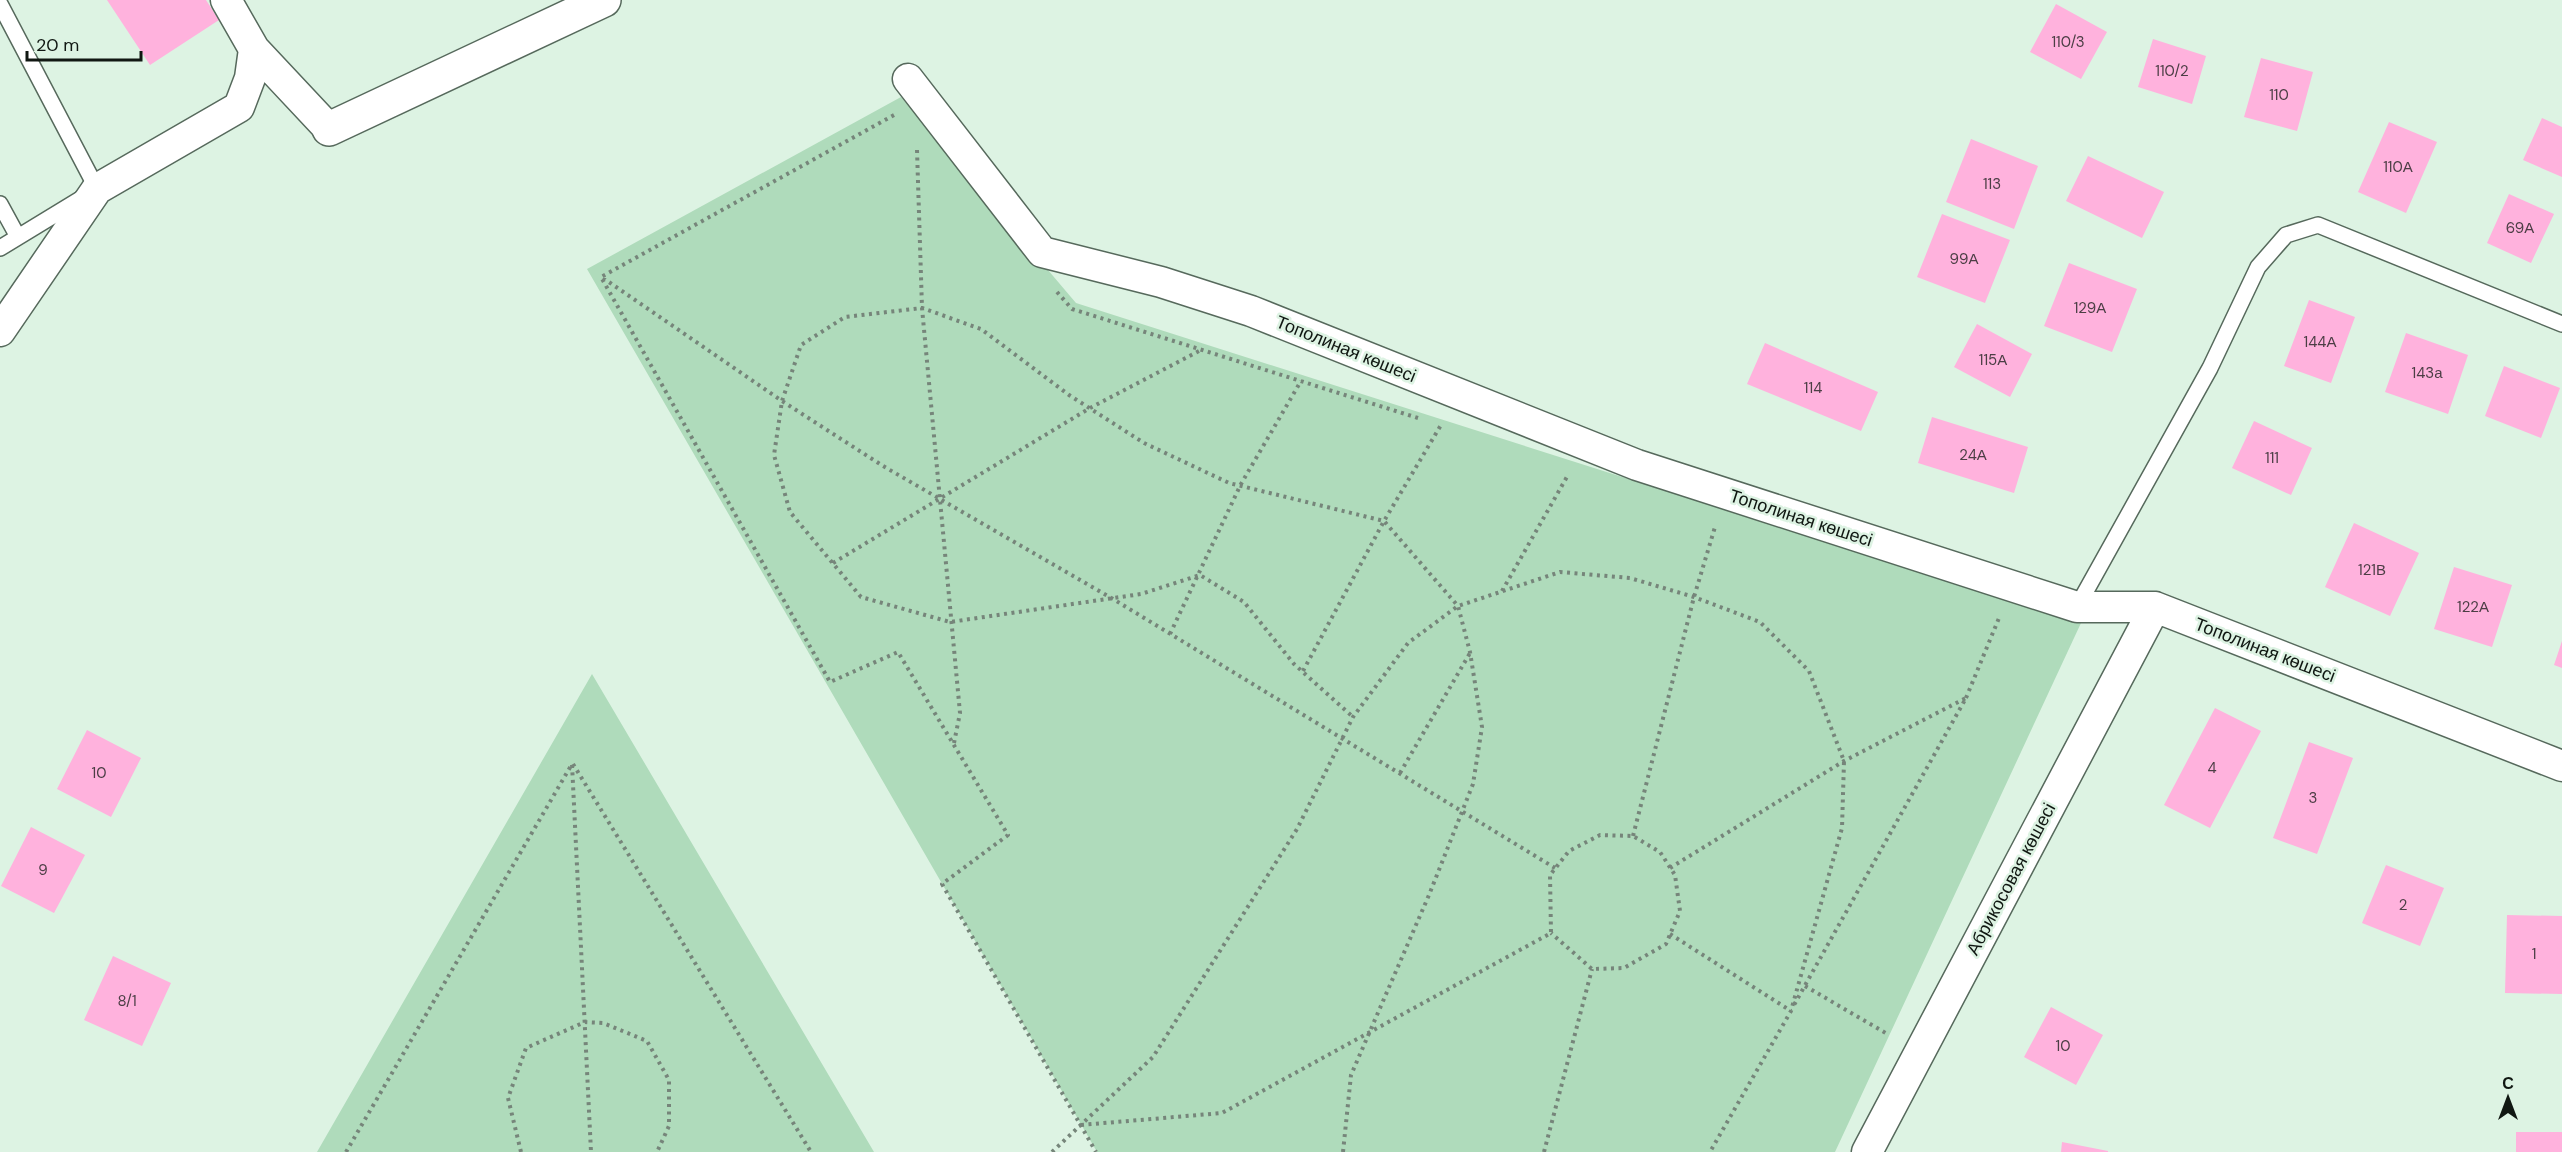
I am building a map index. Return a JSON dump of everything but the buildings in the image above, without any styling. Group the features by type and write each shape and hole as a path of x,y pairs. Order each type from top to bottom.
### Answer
{"street":[{"path":"226,0 254,50 329,129 604,0"},
{"path":"0,331 97,189 239,108 250,78 254,50"},
{"name":"Тополиная көшесі","path":"908,80 1042,252 1161,282 1251,311 1637,465 2076,607 2155,607 2562,766"},
{"name":"Абрикосовая көшесі","path":"1867,1152 2155,607"}],"lane":[{"path":"0,4 97,189 0,248"},
{"path":"0,204 18,237"},
{"path":"2076,607 2210,368 2258,267 2286,235 2318,225 2562,324"}],"path":[{"path":"601,277 901,111"},
{"path":"917,141 922,308 960,713 954,745"},
{"path":"601,277 782,401 883,466 1113,599 1555,868"},
{"path":"601,277 830,682 898,652 1008,835 942,884 1096,1152"},
{"path":"1056,291 1071,309 1451,429"},
{"path":"1343,1152 1350,1075 1473,784 1482,727 1470,652 1458,606 1384,521 1241,484 1229,483 1144,443 1090,408 981,329 922,308 845,317 801,345 782,401 774,455 790,513 861,597 950,622 1141,594 1200,575 1244,602 1303,671 1353,717"},
{"path":"833,563 1090,408 1201,350"},
{"path":"1170,634 1200,575 1241,484 1301,381"},
{"path":"1303,671 1384,521 1440,425"},
{"path":"1502,591 1573,466"},
{"path":"1633,837 1694,597 1715,525"},
{"path":"1052,1152 1153,1056 1297,829 1353,717 1408,643 1458,606 1560,572 1630,578 1694,597 1760,622 1809,671 1844,761 1842,828 1791,1011"},
{"path":"1400,773 1470,652"},
{"path":"1670,868 1844,761 1966,698 1710,1152"},
{"path":"572,764 591,1152"},
{"path":"346,1152 572,764"},
{"path":"572,764 812,1152"},
{"path":"1600,835 1633,837 1660,852 1675,875 1680,911 1666,944 1624,968 1592,969 1551,933 1550,875 1555,868 1569,851 1600,835"},
{"path":"1080,1125 1222,1113 1551,933"},
{"path":"1670,934 1791,1011"},
{"path":"1544,1152 1592,969"},
{"path":"1805,986 1890,1034 1884,1044"},
{"path":"521,1152 508,1098 526,1048 585,1022 603,1023 647,1041 669,1080 669,1126 657,1152"}],"green space":[{"path":"901,97 1076,303 2081,623 1835,1152 1097,1152 587,269"},
{"path":"592,674 874,1152 317,1152"}]}
